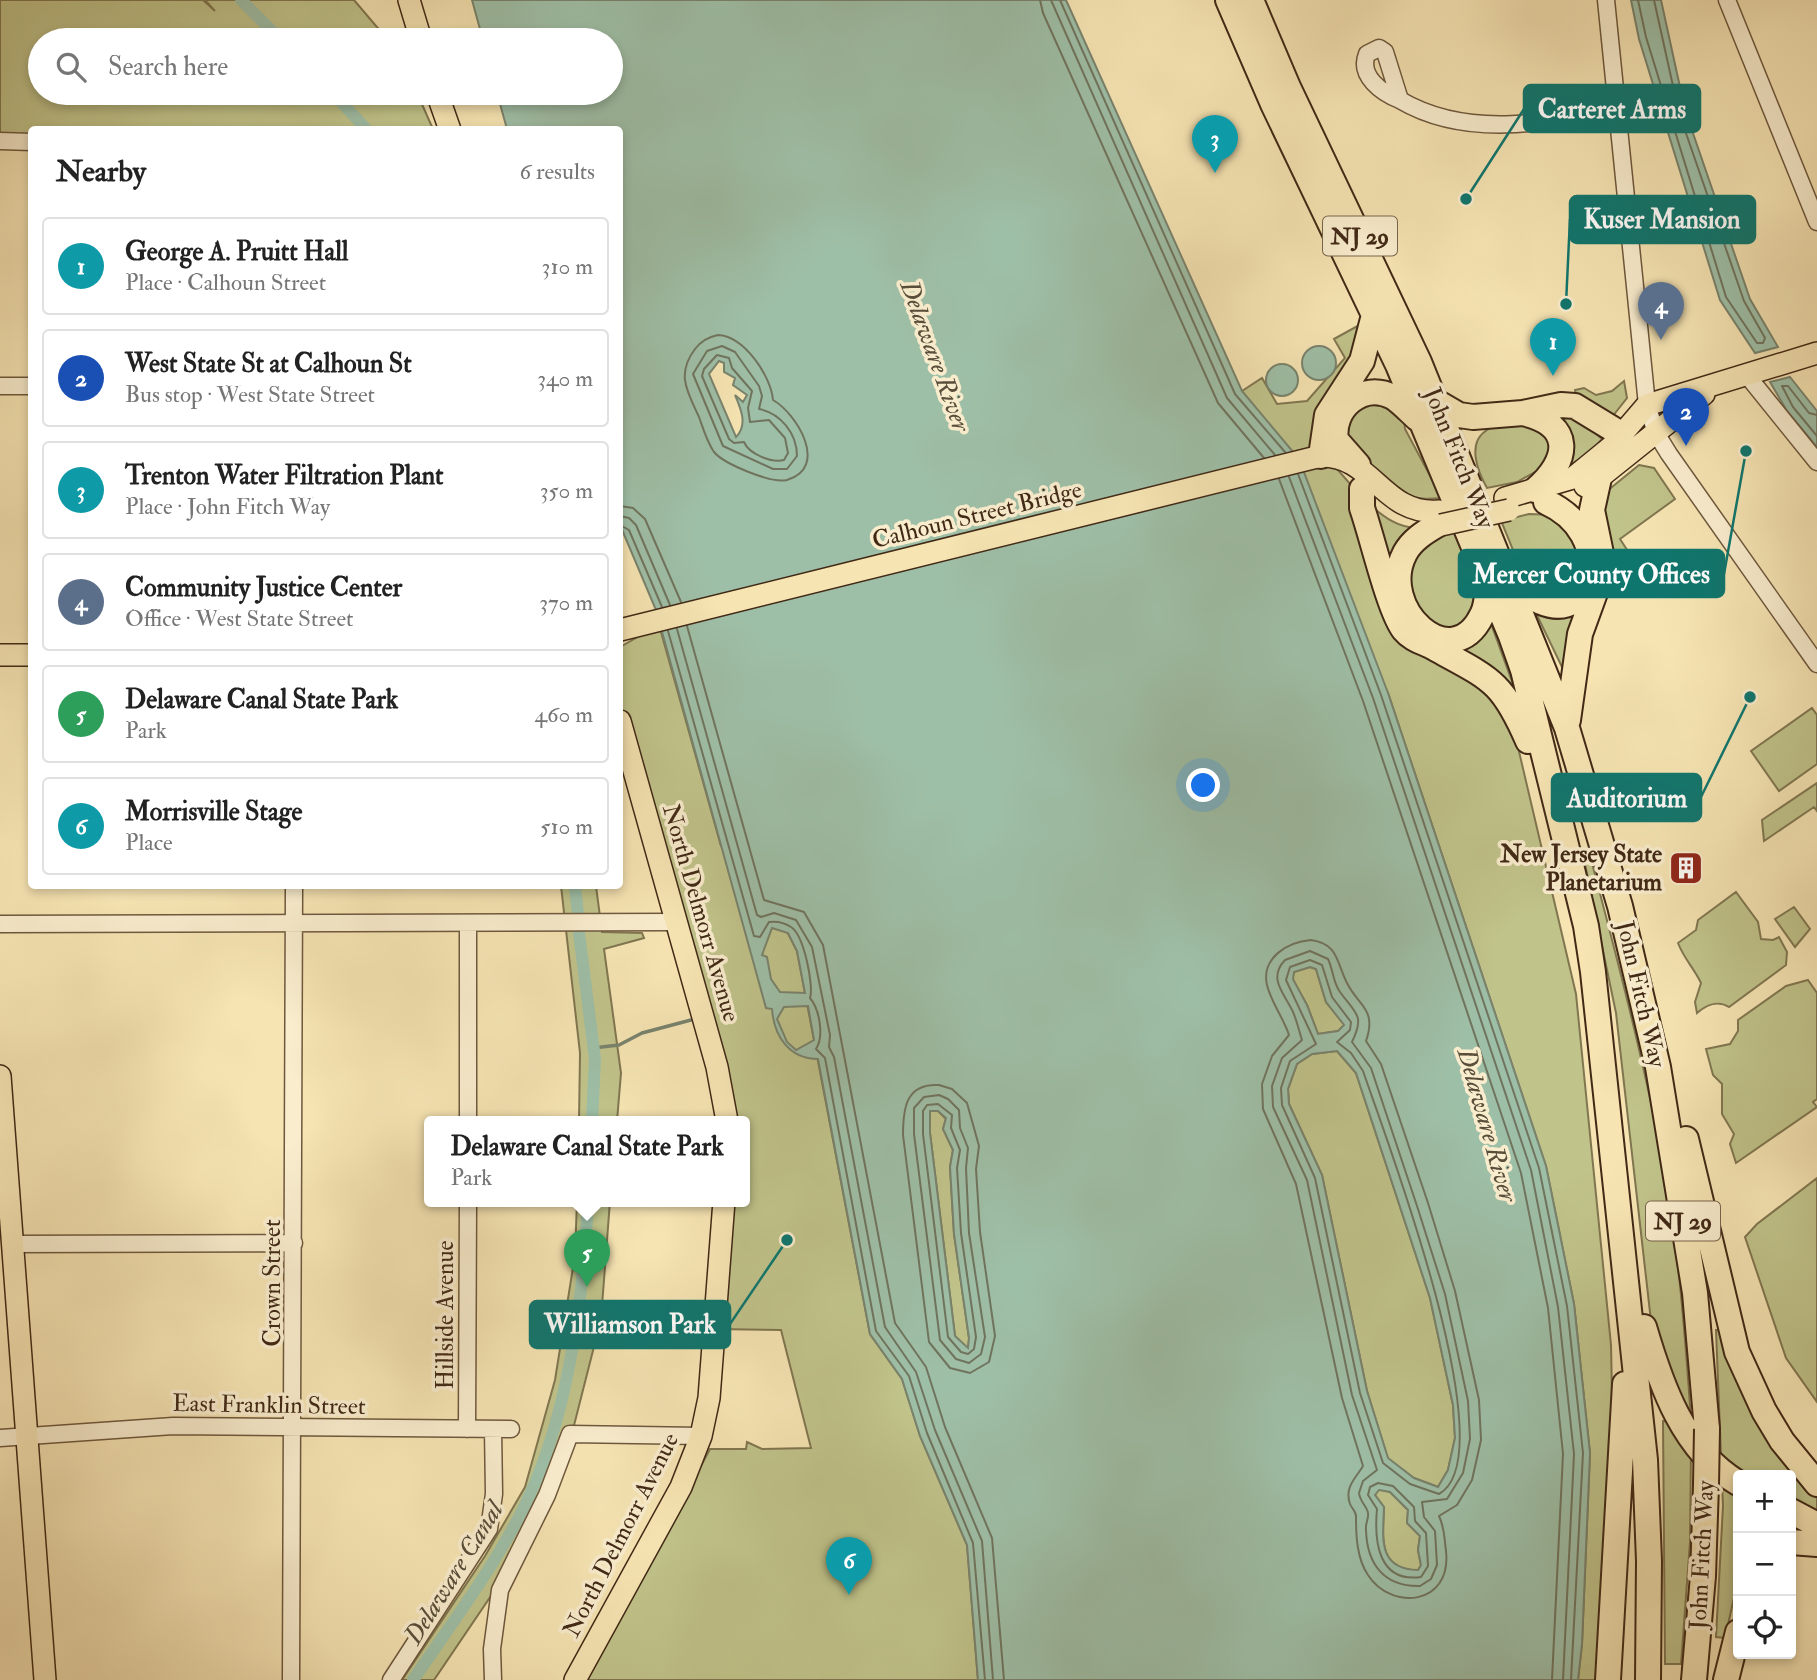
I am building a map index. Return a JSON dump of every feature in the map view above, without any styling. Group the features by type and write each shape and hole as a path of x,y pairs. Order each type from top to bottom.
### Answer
{"highway":[{"name":"John Fitch Way","path":"1228,0 1273,104 1374,315 1421,422 1567,728 1620,906 1647,1015 1672,1136 1695,1293 1707,1429 1699,1620 1693,1680"},
{"name":"John Fitch Way","path":"1251,0 1288,87 1466,473 1523,670 1586,926 1645,1460 1648,1680"},
{"path":"1320,457 1327,415 1362,361 1374,315"},
{"path":"1421,422 1392,397 1378,393 1357,396 1338,414 1335,434 1341,449 1360,477 1362,508 1400,624 1414,640 1476,669 1496,685 1510,703 1552,793"},
{"path":"1435,401 1459,415 1494,416 1561,405 1574,406 1622,434"},
{"path":"1439,520 1415,540 1403,558 1401,592 1413,623 1437,638 1462,635 1482,616 1499,582 1541,602 1554,605 1576,598 1591,579 1592,559 1580,529 1563,510 1541,496 1560,461 1561,444 1557,432 1547,421 1523,412"},
{"path":"1466,473 1471,440 1494,416"},
{"path":"1567,728 1575,656 1604,568 1592,510 1599,478"},
{"path":"1647,1015 1685,1134 1737,1352 1782,1441 1817,1484"},
{"path":"1619,1214 1639,1309 1659,1375 1694,1443 1716,1468 1733,1480"},
{"path":"1609,1671 1629,1297"},
{"path":"1796,1514 1817,1525"},
{"path":"1796,1542 1817,1544"},
{"path":"1726,1680 1733,1651"}],"main road":[{"path":"410,0 418,28"},
{"path":"441,105 449,126"},
{"path":"1541,496 1594,464 1647,405 1817,353"},
{"path":"1320,457 1360,477 1399,503 1439,520 1541,496 1599,478 1676,414 1723,382"},
{"name":"Calhoun Street Bridge","path":"623,629 1320,457"},
{"path":"0,654 28,655"},
{"name":"North Delmorr Avenue","path":"623,732 718,1067 726,1116"},
{"path":"0,1076 3,1150 13,1244 45,1680"},
{"name":"North Delmorr Avenue","path":"575,1680 681,1487 701,1436 709,1398 724,1207"}],"street":[{"path":"1606,0 1647,405 1656,433 1817,664"},
{"path":"1727,0 1817,222"},
{"path":"1400,100 1416,110 1499,125 1551,122 1616,109"},
{"path":"0,141 28,142"},
{"path":"1754,372 1817,462"},
{"path":"0,386 28,386"},
{"name":"Crown Street","path":"291,1680 294,889"},
{"path":"0,924 468,925 676,922"},
{"path":"468,925 468,1116"},
{"name":"Hillside Avenue","path":"467,1429 468,1207"},
{"path":"13,1244 294,1243"},
{"name":"East Franklin Street","path":"0,1438 136,1427 511,1429"},
{"path":"391,1680 485,1539 492,1518 494,1494 493,1429"},
{"path":"493,1680 492,1649 500,1590 547,1495 570,1434 701,1436"}],"green space":[{"path":"0,0 203,0 215,11 205,0 354,0 378,28 28,28 28,105 422,105 432,126 28,126 28,142 0,141"},
{"path":"1363,323 1320,440 1337,469 1358,493 1396,628 1492,686 1513,726 1576,994 1611,1345 1613,1441 1598,1680 1578,1680 1590,1453 1574,1304 1546,1166 1388,693 1242,391 1262,378 1277,404 1307,401 1345,358 1334,339"},
{"path":"1624,381 1627,398 1612,417 1577,399 1575,390 1584,388 1596,395 1612,391"},
{"path":"1379,401 1404,419 1405,429 1442,498 1419,498 1405,493 1378,473 1353,444 1346,429 1347,416 1357,406"},
{"path":"1570,410 1602,439 1588,455 1562,469 1554,418"},
{"path":"1527,423 1552,441 1551,463 1517,482 1487,488 1476,458 1477,442 1487,430"},
{"path":"1639,465 1654,468 1675,499 1620,539 1641,571 1608,588 1601,496"},
{"path":"1366,502 1396,523 1418,528 1394,577"},
{"path":"1529,514 1555,517 1570,526 1575,534 1587,567 1569,592 1555,595 1541,593 1523,572 1501,521"},
{"path":"1455,532 1472,579 1477,610 1456,630 1439,630 1414,603 1407,576 1413,553 1429,537"},
{"path":"1587,595 1563,669 1533,607"},
{"path":"1490,621 1522,709 1456,643"},
{"path":"659,625 721,846 748,874 776,910 797,951 870,1334 902,1379 920,1436 967,1545 978,1680 587,1680 710,1449 746,1449 747,1442 762,1449 811,1448 781,1330 714,1329 724,1207 750,1207 750,1116 720,1116 623,733 623,645"},
{"path":"1812,708 1817,715 1817,764 1779,791 1751,751"},
{"path":"1817,783 1817,811 1814,807 1764,841 1762,820"},
{"path":"1588,848 1637,1040 1668,1190 1677,1255 1691,1420 1651,1321 1616,1013 1582,850"},
{"path":"561,889 596,889 602,932 642,933 644,938 604,949 621,1073 617,1116 579,1116 580,1053"},
{"path":"1736,892 1758,922 1761,939 1773,940 1779,937 1787,952 1786,965 1729,1007 1712,1004 1697,1013 1695,1002 1701,983 1678,943 1696,930 1698,920"},
{"path":"1794,907 1810,929 1795,947 1775,919"},
{"path":"1310,967 1316,969 1326,1002 1345,1025 1338,1031 1318,1034 1307,1005 1292,979 1294,972"},
{"path":"1808,980 1817,993 1817,1099 1813,1102 1817,1107 1736,1163 1730,1144 1734,1134 1722,1114 1722,1084 1713,1075 1706,1049 1730,1044 1738,1031 1738,1020 1786,986"},
{"path":"1337,1051 1356,1073 1430,1298 1453,1405 1455,1438 1448,1470 1438,1487 1414,1478 1388,1459 1367,1391 1322,1175 1289,1104 1288,1089 1297,1064 1312,1054"},
{"path":"930,1111 938,1111 946,1119 943,1129 953,1150 950,1167 954,1234 969,1338 968,1349 955,1336 930,1133"},
{"path":"1817,1178 1817,1402 1786,1358 1745,1237 1757,1224"},
{"path":"577,1207 610,1207 601,1319 567,1453 524,1547 434,1680 402,1680 485,1556 525,1487 555,1380 575,1255"},
{"path":"1716,1330 1722,1331 1817,1493 1817,1527 1796,1529 1796,1470 1733,1470 1733,1602 1725,1638 1716,1637 1723,1506"},
{"path":"1663,1421 1674,1422 1691,1450 1690,1542 1681,1664 1665,1664"},
{"path":"1379,1489 1390,1492 1408,1510 1407,1523 1420,1536 1418,1550 1421,1565 1418,1571 1395,1565 1385,1550 1384,1507 1375,1495"}],"water":[{"name":"Delaware River","path":"472,0 1066,0 1242,391 1294,453 1302,467 1388,693 1546,1166 1574,1304 1590,1453 1578,1680 978,1680 967,1545 920,1436 902,1379 870,1334 818,1059 799,1055 791,1050 780,1037 772,1009 766,1008 656,610 623,532 623,126 506,126 500,105 623,105 623,28 480,28","holes":["719,361 724,363 724,372 735,378 733,385 747,395 743,402 735,395 743,422 736,437 709,374","772,928 788,933 797,951 805,993 780,992 771,979 767,957 762,955","1310,967 1316,969 1326,1002 1344,1025 1338,1031 1318,1034 1293,979 1294,972","808,1006 814,1040 796,1050 787,1042 777,1019 784,1007","1337,1051 1356,1073 1430,1298 1453,1405 1455,1438 1448,1470 1438,1487 1414,1478 1388,1458 1367,1391 1322,1175 1289,1104 1288,1089 1297,1064 1312,1054","930,1111 938,1111 946,1118 943,1129 953,1150 950,1167 954,1234 969,1338 968,1348 955,1336 930,1133","1379,1490 1390,1492 1408,1510 1407,1523 1420,1536 1418,1550 1421,1565 1418,1570 1395,1564 1389,1558 1385,1550 1383,1530 1384,1507 1375,1495"]},
{"path":"1631,0 1661,0 1685,110 1750,299 1778,347 1755,353 1720,300 1639,39"},
{"path":"1319,346 1331,351 1336,363 1331,375 1319,380 1307,375 1302,363 1307,351"},
{"path":"1282,364 1293,369 1298,380 1293,391 1282,396 1271,391 1266,380 1271,369"},
{"path":"1790,377 1817,411 1817,447 1787,411 1770,382"}],"waterway":[{"name":"Delaware Canal","path":"241,0 269,28"},
{"name":"Delaware Canal","path":"344,105 363,126"},
{"name":"Delaware Canal","path":"575,889 578,914"},
{"name":"Delaware Canal","path":"579,933 595,1059 592,1116"},
{"path":"593,1048 619,1045 642,1033 691,1020"},
{"name":"Delaware Canal","path":"413,1680 496,1558 520,1515 550,1443 577,1321 588,1207"}],"place":[{"name":"Trenton Water Filtration Plant","path":"1215,173"},
{"name":"Carteret Arms","path":"1466,199"},
{"name":"Kuser Mansion","path":"1566,304"},
{"name":"Community Justice Center","path":"1661,340"},
{"name":"George A. Pruitt Hall","path":"1553,376"},
{"name":"West State St at Calhoun St","path":"1686,446"},
{"name":"Mercer County Offices","path":"1746,451"},
{"name":"Auditorium","path":"1750,697"},
{"name":"New Jersey State Planetarium","path":"1686,868"},
{"name":"Williamson Park","path":"787,1240"},
{"name":"Delaware Canal State Park","path":"587,1287"},
{"name":"Morrisville Stage","path":"849,1595"}]}
